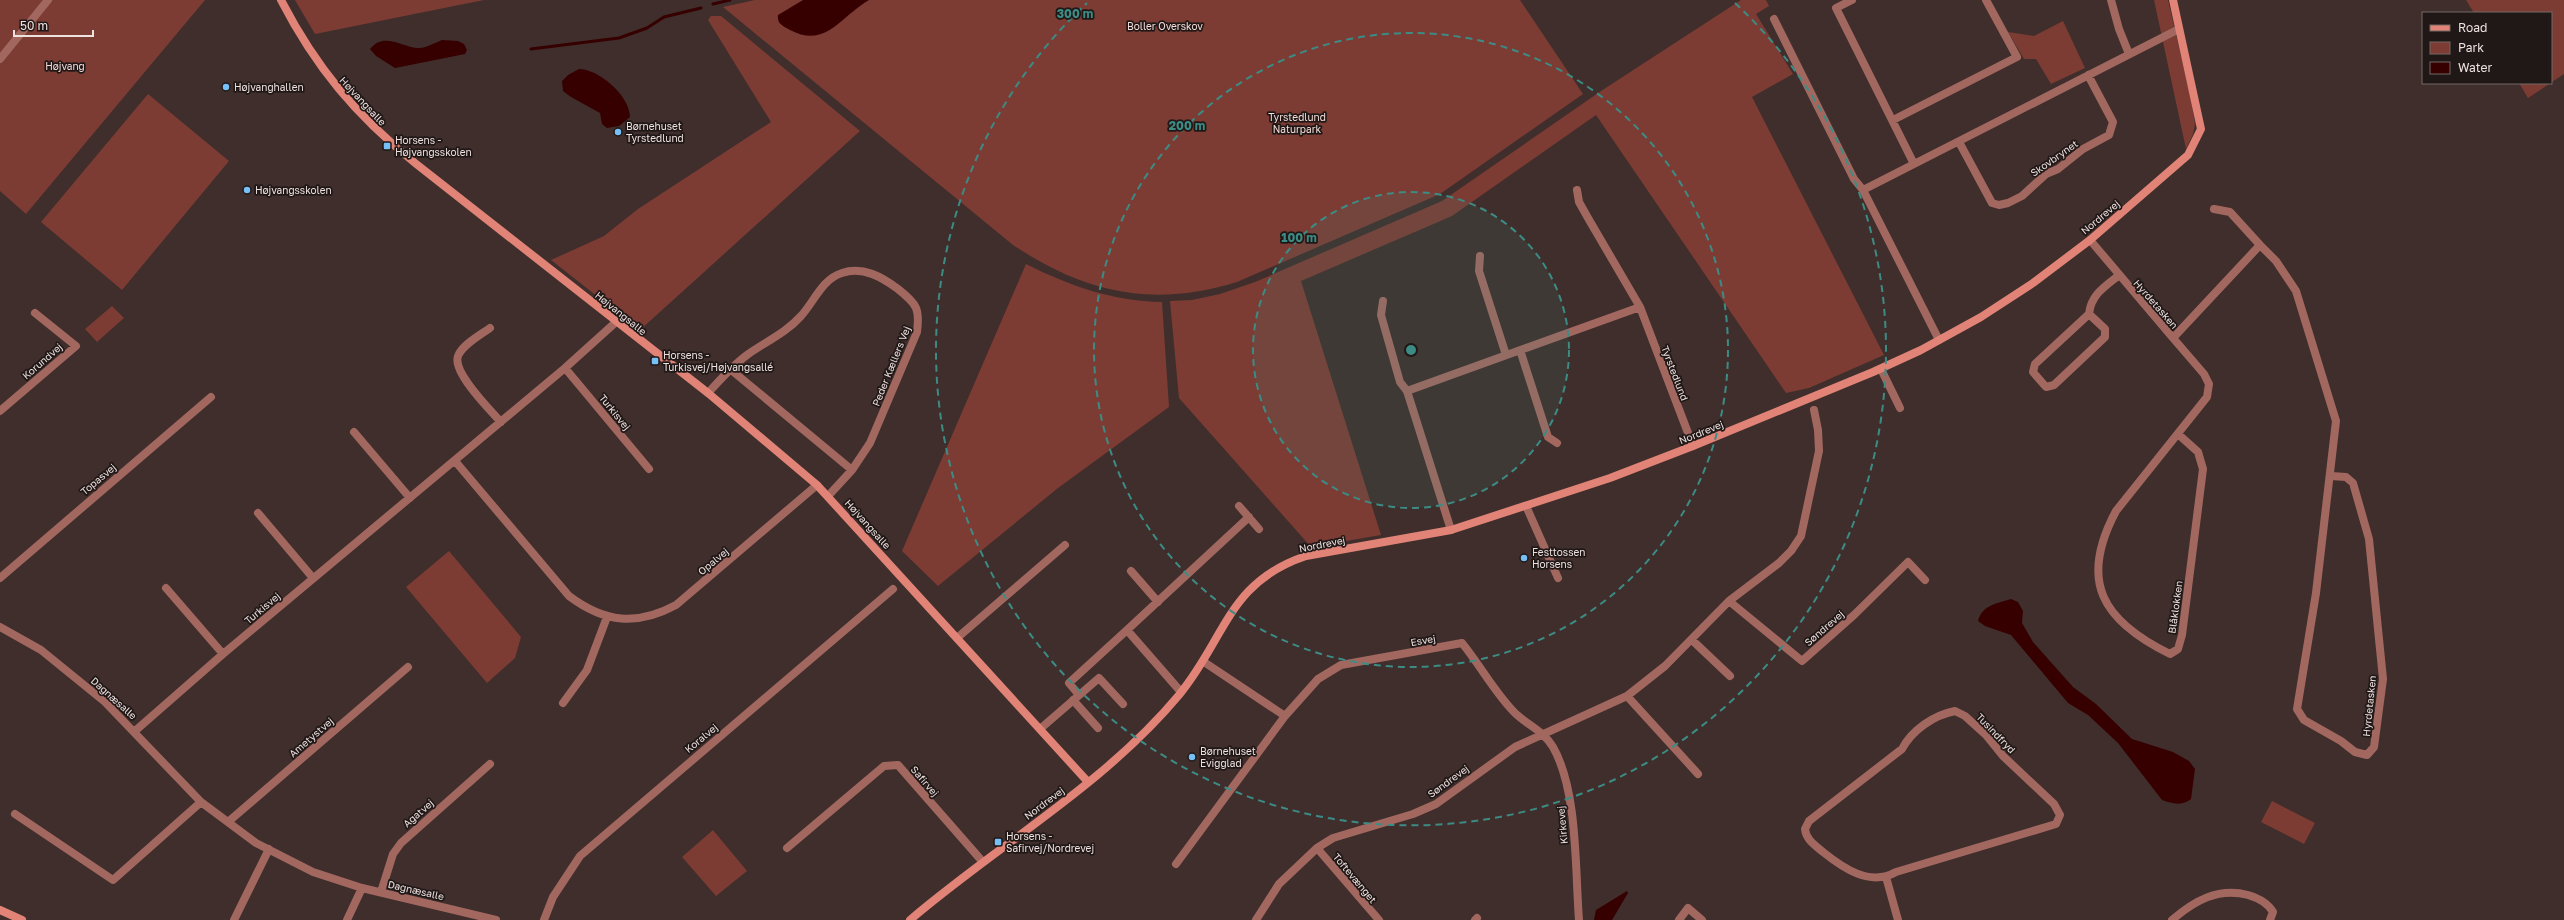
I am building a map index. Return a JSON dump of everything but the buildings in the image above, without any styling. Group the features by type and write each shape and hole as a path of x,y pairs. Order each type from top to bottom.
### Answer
{"street":[{"path":"0,59 48,0"},
{"name":"Højvangsalle","path":"281,0 316,62 366,121 415,163 708,393 817,485 829,496 1088,782"},
{"path":"1852,0 1836,8 1886,111 1893,120 1914,164"},
{"path":"1893,120 2017,57 1986,0"},
{"path":"2111,0 2119,29 2129,54"},
{"name":"Nordrevej","path":"910,920 982,861 1088,782 1131,745 1181,692 1204,662 1238,602 1252,586 1268,573 1286,563 1306,556 1451,530 1526,506 1692,446 1881,369 1981,317 2033,283 2090,240 2188,155 2197,140 2201,129 2173,0"},
{"path":"1774,19 1854,179 1863,190 1939,340"},
{"path":"1863,190 1960,142 2179,29"},
{"name":"Skovbrynet","path":"1960,142 1992,203 1999,205 2022,196 2046,174 2058,169 2083,149 2109,135 2113,128 2113,122 2088,75"},
{"name":"Tyrstedlund","path":"1577,190 1579,202 1640,307 1692,446"},
{"name":"Hyrdetasken","path":"2214,209 2230,212 2287,276 2296,291 2336,421 2331,476 2316,593 2297,709 2304,720 2330,734 2355,752 2367,754 2374,747 2383,678 2374,572 2369,539 2353,483 2346,477 2331,476"},
{"name":"Hyrdetasken","path":"2090,240 2118,276 2173,338 2260,245"},
{"path":"1480,256 1479,271 1506,355"},
{"name":"Peder Kællers Vej","path":"708,393 730,369 785,331 801,316 826,283 841,273 867,271 881,278 906,296 915,304 919,315 917,332 870,443 852,470 829,496"},
{"path":"2090,314 2035,364 2033,372 2046,387 2054,385 2105,337 2105,329 2090,314 2090,304 2094,296 2118,276"},
{"path":"1382,301 1381,315 1400,382 1407,391 1451,530"},
{"path":"1407,391 1640,307"},
{"name":"Korundvej","path":"0,411 76,346 35,313"},
{"name":"Turkisvej","path":"135,731 313,578 565,368 616,322"},
{"path":"490,328 462,350 457,357 458,370 501,422"},
{"name":"Blåklokken","path":"2173,338 2204,374 2209,384 2207,397 2116,511 2106,530 2100,549 2098,570 2102,597 2113,614 2132,633 2170,654 2178,649 2182,635 2204,469 2198,452 2178,434"},
{"path":"1520,350 1548,437 1557,442"},
{"name":"Turkisvej","path":"565,368 649,469"},
{"path":"730,369 852,470"},
{"path":"1881,369 1900,408"},
{"name":"Topasvej","path":"0,578 211,397"},
{"name":"Søndrevej","path":"1256,920 1279,884 1317,848 1333,838 1414,814 1436,804 1515,747 1543,736 1627,696 1665,666 1729,601 1779,563 1791,552 1801,536 1819,451 1818,430 1814,410"},
{"path":"354,432 410,498"},
{"name":"Opalvej","path":"455,461 569,596 586,609 607,617 634,620 656,615 676,605 817,485"},
{"path":"1239,506 1259,529"},
{"path":"1526,506 1558,578"},
{"path":"258,513 313,578"},
{"path":"1080,694 1069,683 1178,584 1182,577 1249,517"},
{"path":"957,638 1065,545"},
{"name":"Søndrevej","path":"1729,601 1802,661 1854,615 1908,562 1926,580"},
{"path":"1131,571 1158,602"},
{"path":"166,588 223,654"},
{"name":"Koralvej","path":"544,920 553,897 580,856 893,589"},
{"path":"563,703 588,670 607,617"},
{"name":"Dagnæsalle","path":"0,627 41,650 106,702 201,802 269,849 313,872 362,888 381,892 463,916 496,920"},
{"path":"1127,630 1181,692"},
{"path":"1692,640 1730,676"},
{"name":"Esvej","path":"1176,864 1285,716 1318,679 1341,665 1462,643 1495,691 1515,713 1543,736"},
{"path":"1204,662 1285,716"},
{"name":"Ametystvej","path":"228,822 408,667"},
{"path":"1040,729 1099,678 1123,704"},
{"path":"1627,696 1698,774"},
{"path":"1073,700 1098,728"},
{"name":"Tusindfryd","path":"1955,711 1965,716 2059,811 2059,819 2052,826 1896,872 1886,877 1864,876 1842,867 1808,839 1805,834 1806,825 1902,749 1907,740 1926,724 1945,713 1955,711"},
{"name":"Kirkevej","path":"1543,736 1556,754 1569,791 1579,920"},
{"name":"Agatvej","path":"381,892 392,854 401,843 490,764"},
{"name":"Safirvej","path":"787,848 884,766 898,765 982,861"},
{"path":"15,814 113,880 201,802"},
{"name":"Toftevænget","path":"1317,848 1378,920"},
{"path":"234,920 269,849"},
{"path":"1886,877 1898,920"},
{"path":"347,920 362,888"},
{"path":"2172,920 2198,900 2227,892 2240,893 2264,902 2273,912 2270,920"},
{"path":"1680,920 1688,908 1702,920"},
{"path":"0,910 22,920"}],"green space":[{"name":"Højvang","path":"0,0 205,0 26,214 0,191"},
{"path":"295,0 484,0 315,34"},
{"name":"Tyrstedlund Naturpark","path":"755,0 1520,0 1583,94 1440,194 1237,282 1206,290 1177,294 1148,294 1120,291 1093,285 1067,275 1013,245 723,7"},
{"path":"1741,0 1766,0 1769,6 1756,14 1793,74 1752,97 1884,355 1809,388 1786,393 1596,115 1452,216 1301,281 1381,535 1311,547 1179,398 1170,301 1192,300 1220,294 1255,282 1442,201 1601,91"},
{"path":"2154,0 2168,0 2191,99 2195,124 2193,134 2186,149"},
{"path":"2466,0 2564,0 2564,74 2552,82 2552,12 2473,12"},
{"path":"711,16 721,16 860,131 640,330 551,260 604,236 638,209 771,122 708,20"},
{"path":"2063,21 2085,68 2051,84 2036,59 2024,59 2008,32 2034,36"},
{"path":"2520,84 2549,84 2528,98"},
{"path":"148,94 229,161 122,290 41,222"},
{"path":"1026,264 1059,279 1092,291 1126,299 1162,302 1169,407 1058,488 938,586 902,551"},
{"path":"112,306 124,318 97,342 85,329"},
{"path":"449,551 521,637 515,658 487,683 406,587"},
{"path":"2272,801 2315,823 2304,844 2261,822"},
{"path":"713,830 747,871 716,896 682,857"}],"water":[{"path":"803,0 869,0 832,28 814,36 803,35 790,30 778,20 778,15"},
{"path":"442,40 458,41 464,44 467,50 465,54 395,68 376,56 370,49 381,41 392,41 411,47 420,48"},
{"path":"579,69 587,70 612,85 625,101 629,109 630,117 619,126 607,128 602,124 600,113 563,91 562,81 568,75"},
{"path":"2011,599 2018,602 2023,611 2022,623 2033,642 2073,687 2096,704 2132,739 2173,752 2189,761 2195,769 2191,799 2184,803 2177,804 2162,800 2118,743 2088,715 2068,703 2011,635 1985,626 1978,621 1983,611 1987,608"},
{"path":"1627,891 1628,893 1612,920 1594,920 1596,910"}],"waterway":[{"path":"713,4 730,0"},
{"path":"531,49 619,38 647,28 664,17 701,8"}],"place":[{"name":"Højvanghallen","path":"226,87"},
{"name":"Børnehuset Tyrstedlund","path":"618,132"},
{"name":"Horsens - Højvangsskolen","path":"387,146"},
{"name":"Højvangsskolen","path":"247,190"},
{"name":"Horsens - Turkisvej/Højvangsallé","path":"655,361"},
{"name":"Festtossen Horsens","path":"1524,558"},
{"name":"Børnehuset Evigglad","path":"1192,757"},
{"name":"Horsens - Safirvej/Nordrevej","path":"998,842"}],"park label":[{"name":"Boller Overskov","path":"1165,26"}]}
